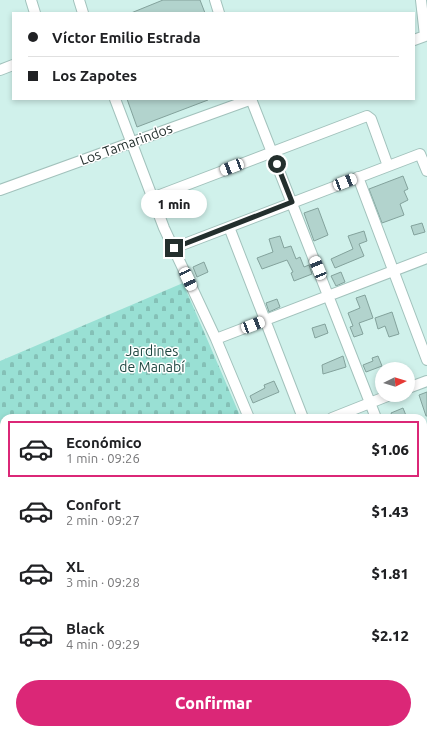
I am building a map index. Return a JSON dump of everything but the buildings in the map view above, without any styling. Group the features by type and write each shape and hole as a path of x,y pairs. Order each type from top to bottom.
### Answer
{"street":[{"path":"31,0 35,12"},
{"path":"79,0 84,12"},
{"path":"214,0 219,12"},
{"path":"415,40 425,36 421,0"},
{"path":"0,70 12,65"},
{"path":"115,100 152,198 216,339 247,414"},
{"name":"Los Tamarindos","path":"0,190 248,100"},
{"path":"251,100 374,414"},
{"path":"152,198 367,116 371,120 388,166"},
{"path":"174,248 420,154 427,170"},
{"path":"358,177 427,360"},
{"path":"229,227 301,414"},
{"path":"216,339 427,258"},
{"path":"415,385 427,381"},
{"path":"342,414 375,401"}],"green space":[{"name":"Jardines de Manabí","path":"183,283 239,414 0,414 0,361"}],"route":[{"path":"174,248 292,202 277,164"}]}
